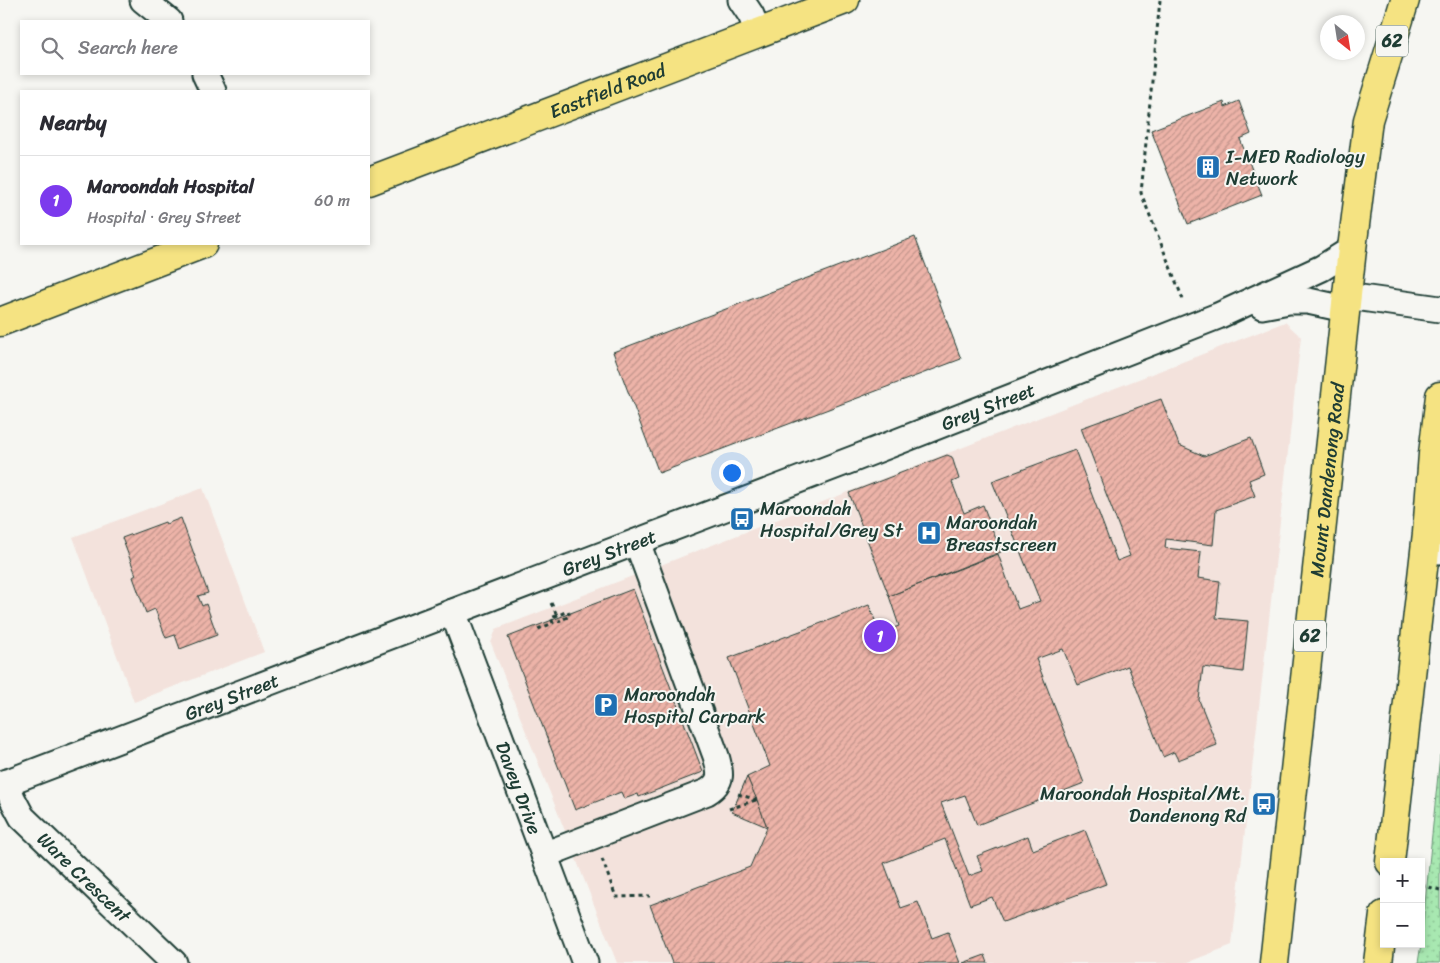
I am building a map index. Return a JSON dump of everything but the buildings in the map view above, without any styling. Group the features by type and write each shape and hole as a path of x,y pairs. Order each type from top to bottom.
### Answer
{"main road":[{"name":"Eastfield Road","path":"370,181 845,0"},
{"name":"Mount Dandenong Road","path":"1274,963 1352,249 1370,114 1404,0"},
{"path":"0,322 200,245"},
{"path":"1390,858 1436,454 1440,396"},
{"path":"1364,963 1380,940"}],"street":[{"path":"144,0 168,20"},
{"path":"741,0 751,15 758,33"},
{"path":"205,75 213,90"},
{"name":"Grey Street","path":"3,783 856,458 1218,316 1311,274 1352,249"},
{"name":"Grey Street","path":"1218,316 1289,301 1440,309"},
{"path":"1428,515 1440,551"},
{"path":"544,855 707,792 716,786 718,782 720,771 716,756 636,542"},
{"name":"Davey Drive","path":"453,612 585,963"},
{"name":"Ware Crescent","path":"3,783 22,817 174,963"}],"path":[{"path":"1160,0 1141,193 1186,305"},
{"path":"538,629 553,623 551,618 557,614 551,603"},
{"path":"1253,803 1264,804"},
{"path":"602,860 616,897 650,896"},
{"path":"1425,886 1440,890"}],"shaded area":[{"path":"1285,322 1301,337 1232,945 1186,963 617,963 491,643 496,629"},
{"path":"203,488 264,652 134,702 73,537"}],"green space":[{"path":"1440,755 1440,963 1418,963 1420,948 1425,948 1425,904"}],"place":[{"name":"I-MED Radiology Network","path":"1208,167"},
{"name":"Maroondah Hospital/Grey St","path":"742,519"},
{"name":"Maroondah Breastscreen","path":"929,533"},
{"name":"Maroondah Hospital","path":"880,636"},
{"name":"Maroondah Hospital Carpark","path":"606,705"},
{"name":"Maroondah Hospital/Mt. Dandenong Rd","path":"1264,804"}]}
